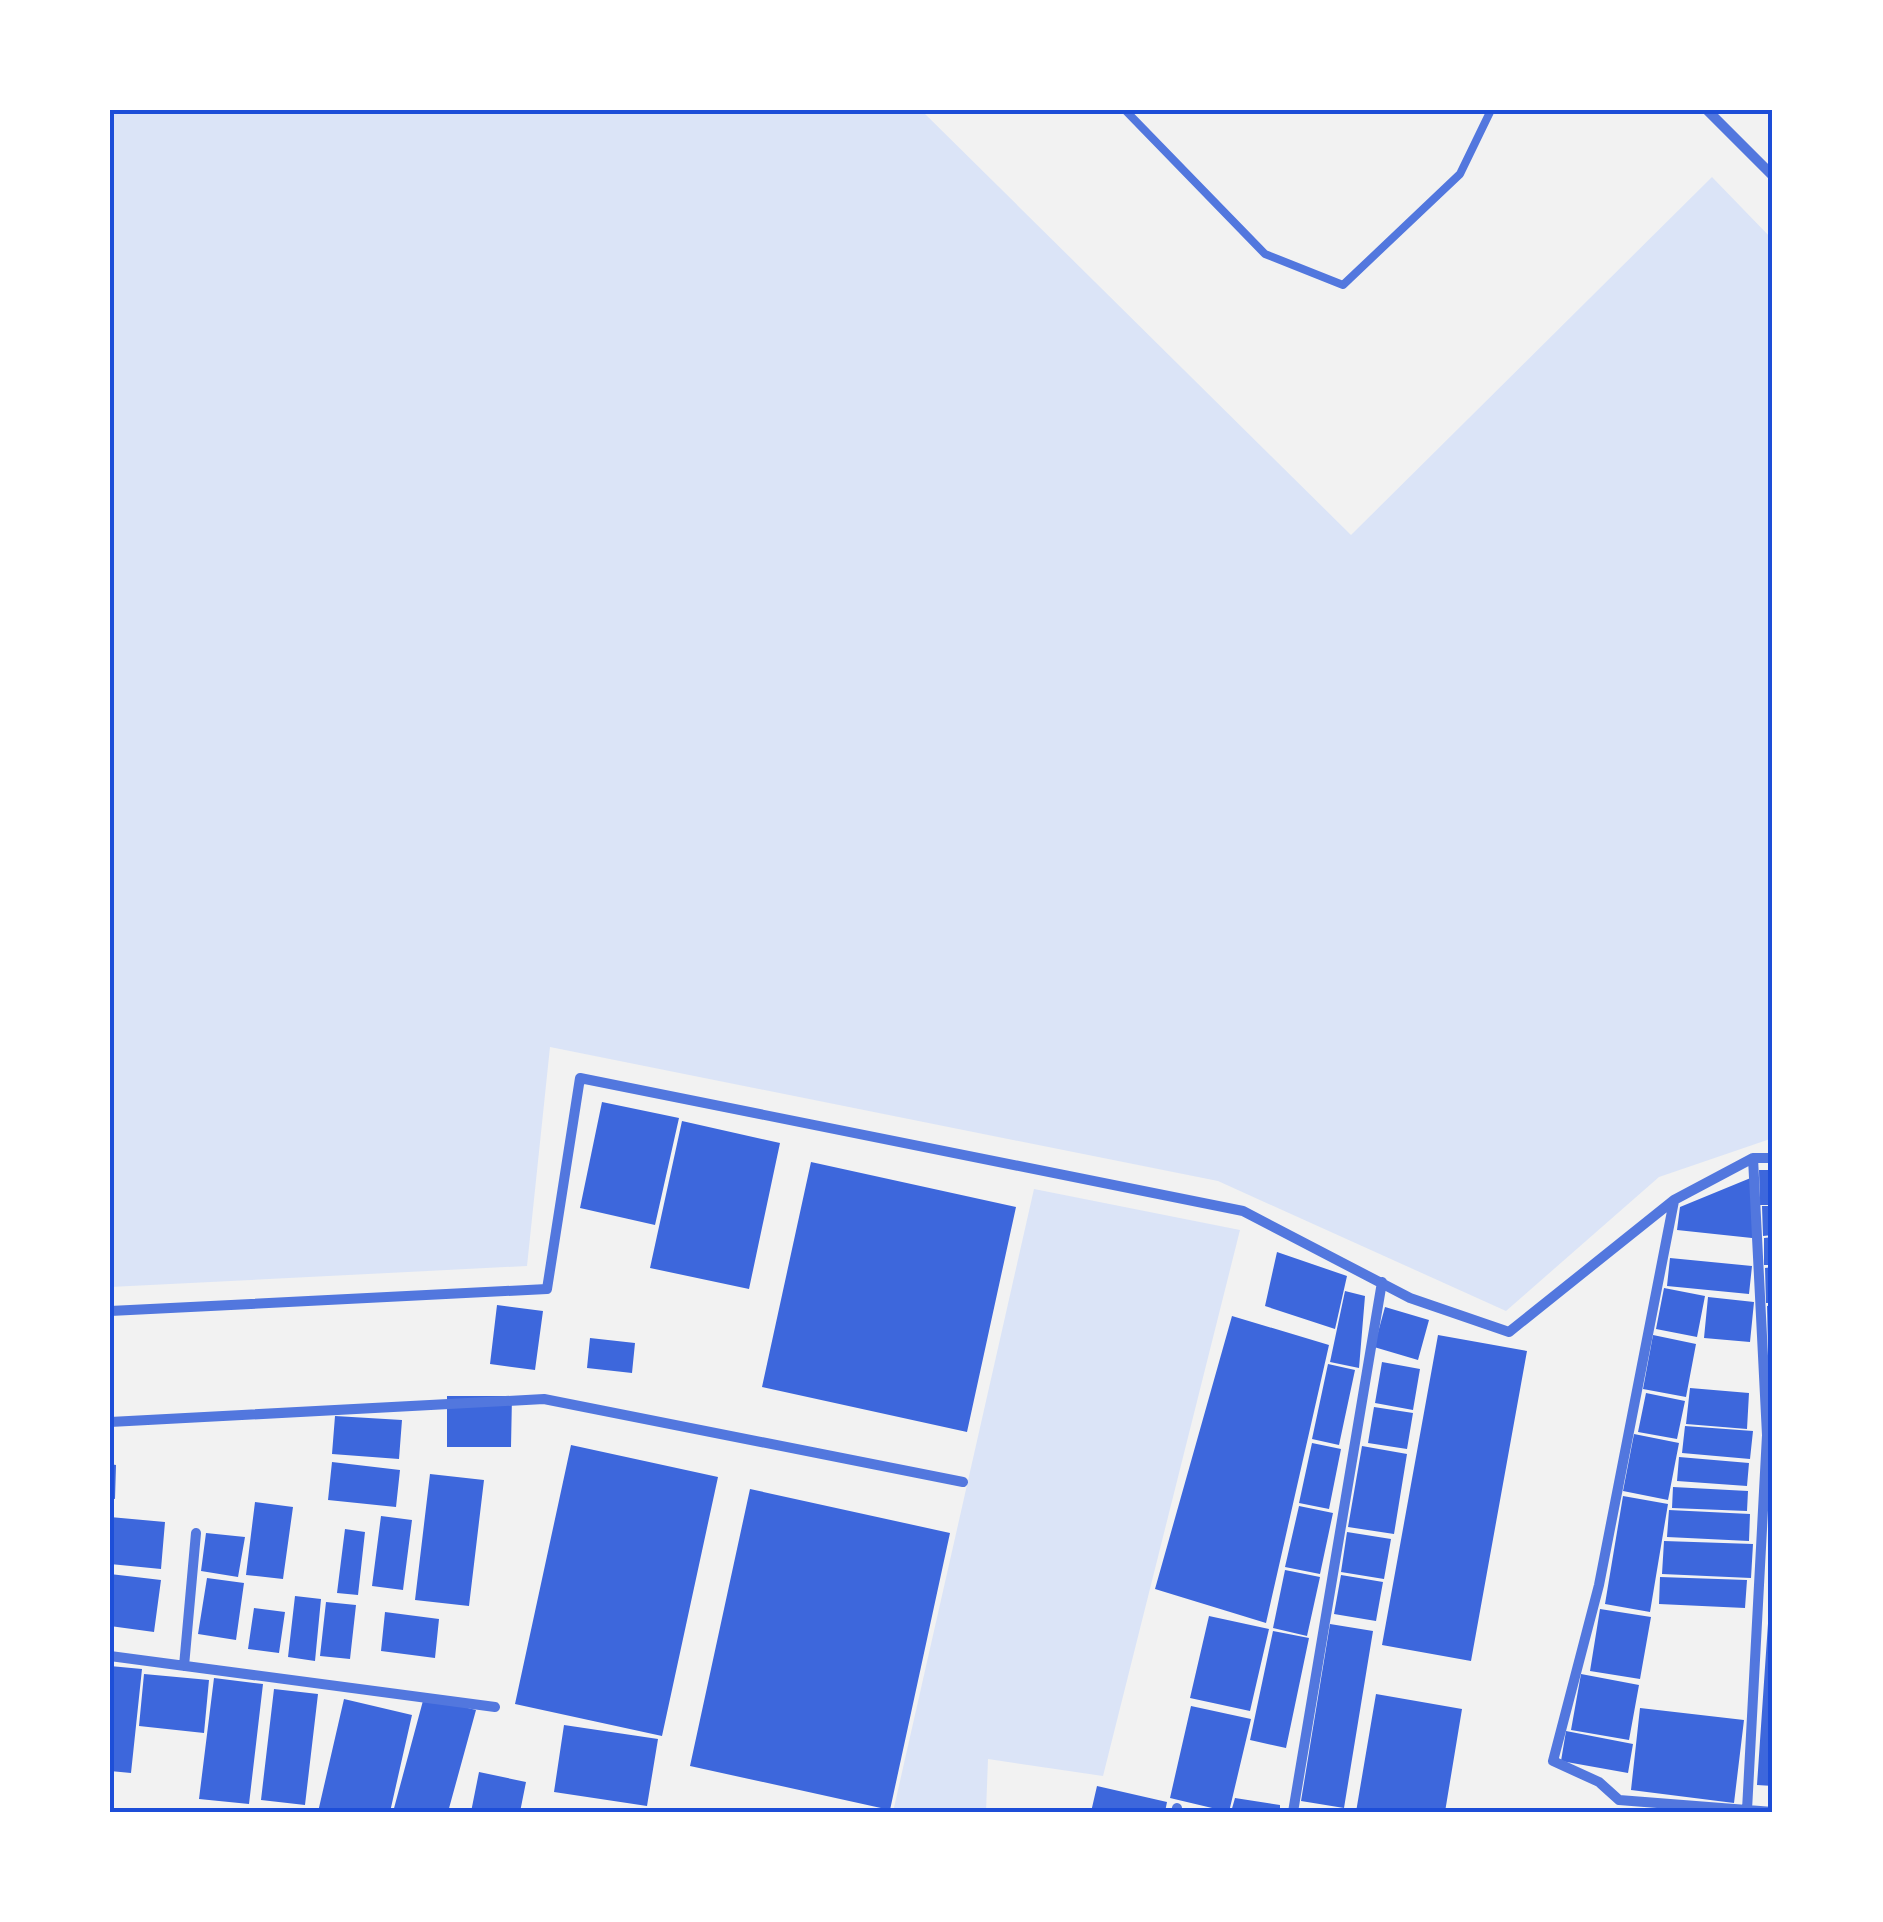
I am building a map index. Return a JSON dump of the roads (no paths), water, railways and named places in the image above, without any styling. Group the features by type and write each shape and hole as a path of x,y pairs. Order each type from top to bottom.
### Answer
{"street":[{"path":"1708,110 1773,176"},
{"path":"110,1311 547,1289 580,1078 1243,1211 1410,1298 1510,1332 1674,1200 1753,1158 1773,1158"},
{"path":"1747,1810 1767,1436 1753,1158"},
{"path":"1674,1200 1599,1585 1553,1761 1599,1782 1618,1806 1773,1812"},
{"path":"1292,1812 1382,1282"},
{"path":"110,1422 544,1399 963,1482"},
{"path":"184,1666 196,1533"},
{"path":"110,1656 495,1707"}],"lane":[{"path":"1125,110 1265,254 1342,285 1460,174 1491,110"}]}
